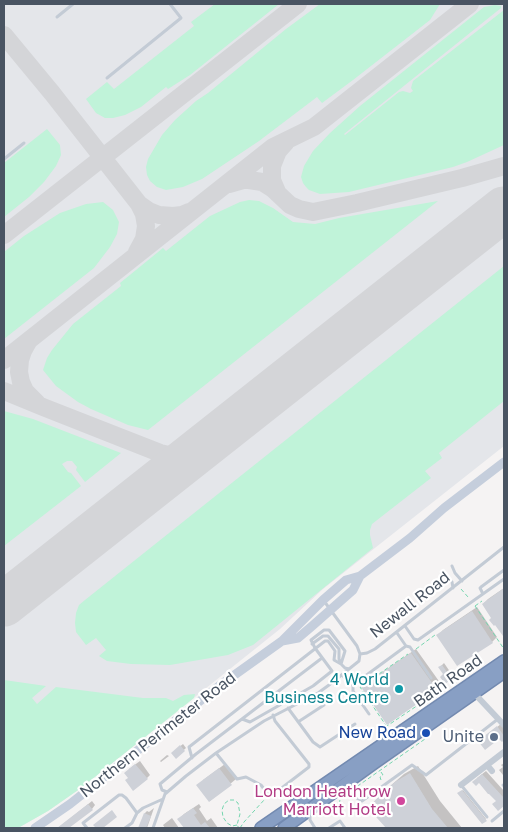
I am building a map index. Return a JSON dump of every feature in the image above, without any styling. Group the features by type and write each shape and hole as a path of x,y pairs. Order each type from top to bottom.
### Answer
{"highway":[{"name":"Bath Road","path":"261,828 504,661"},
{"name":"Bath Road","path":"284,828 312,808 346,790 504,672"}],"street":[{"name":"Northern Perimeter Road","path":"35,828 70,804 219,686 282,641 346,580 360,576 504,462"},
{"name":"Northern Perimeter Road","path":"282,641 298,638 352,590 360,576"},
{"path":"474,693 502,720"},
{"path":"461,785 504,752"},
{"path":"487,765 492,771"}],"lane":[{"path":"57,17 73,4"},
{"path":"107,78 181,18 170,4"},
{"path":"4,159 24,143"},
{"name":"Newall Road","path":"152,828 167,792 186,776 216,753 273,715 318,693 359,661 360,654 375,649 397,633 504,546"},
{"path":"452,566 462,581"},
{"path":"484,594 480,588 504,570"},
{"path":"442,573 452,582 453,588"},
{"path":"405,626 414,639 418,640 504,579"},
{"path":"323,600 357,646 360,654"},
{"path":"242,719 250,722 313,686 332,671 311,640 324,630 329,630 345,651 341,664"},
{"path":"397,633 406,646 410,647 431,678"},
{"path":"192,758 189,747 325,641 328,641 335,651 334,660 349,670"},
{"path":"352,684 406,646"},
{"path":"167,792 162,790 160,784 322,658"},
{"path":"342,675 352,684 353,690 369,714"},
{"path":"298,722 324,705"},
{"path":"288,708 312,742 320,747 355,724"},
{"path":"216,753 238,780 246,777 261,785 270,797 308,767 309,764 275,721 273,715"},
{"path":"346,790 362,801 412,765 426,775 502,720"},
{"path":"461,785 487,817"},
{"path":"346,790 348,799"},
{"path":"87,828 84,823 119,795 126,798 137,814"},
{"path":"125,828 132,823 143,808 164,798"},
{"path":"312,808 309,816 315,828"},
{"path":"492,822 504,811"},
{"path":"329,828 340,821 345,828"}],"path":[{"path":"458,584 504,649"},
{"path":"387,727 360,687 439,632"},
{"path":"387,732 384,728 436,693 438,697"},
{"path":"237,825 232,826 226,823 222,810 224,804 229,800 234,800 238,803 240,814 237,825 239,828 269,795"},
{"path":"337,823 340,799"}],"shaded area":[{"path":"4,4 504,4 504,446 323,589 280,629 81,788 48,811 18,828 4,828"}],"green space":[{"path":"215,4 279,4 190,75 168,89 166,87 141,107 125,115 113,118 105,118 96,113 86,99 107,82 114,89 194,26 191,22"},
{"path":"320,4 440,4 430,20 322,103 317,97 259,141 202,179 183,187 166,190 157,187 150,181 146,167 148,159 162,135 175,120 286,29"},
{"path":"501,6 501,8 344,134 399,92 410,93 413,91 411,88 413,81 504,10 504,145 453,167 349,192 320,194 306,187 301,177 304,166 313,151 330,133 360,106 484,7"},
{"path":"47,129 60,145 61,155 56,166 29,197 4,217 4,163"},
{"path":"249,200 259,201 273,208 293,222 315,224 438,201 148,430 128,425 91,409 56,386 43,370 52,350 73,324 121,286 120,283 163,248 166,251 210,216 240,202"},
{"path":"103,202 113,210 119,222 117,234 110,247 94,268 4,339 4,252 24,236 60,213 86,204"},
{"path":"504,266 504,401 439,453 442,458 425,471 431,478 372,524 370,535 373,548 253,645 228,655 170,665 131,664 107,661 99,656 106,650 96,638 86,645 76,632 76,613 79,605"},
{"path":"4,411 33,419 121,453 85,482 72,461 62,464 81,486 4,546"},
{"path":"4,680 46,686 32,698 37,704 56,687 143,698 166,698 173,701 184,695 195,694 194,698 81,788 48,811 18,828 4,828"}],"building":[{"path":"504,588 503,636 489,620 491,618 482,604"},
{"path":"472,611 493,643 457,666 436,635"},
{"name":"4 World Business Centre","path":"411,653 437,690 387,725 361,687"},
{"path":"442,665 452,679 445,684 440,677 443,674 438,667"},
{"name":"Unite","path":"497,726 504,736 504,740 502,742 499,739 485,750 478,741"},
{"path":"180,745 185,751 176,759 171,753"},
{"path":"135,764 148,779 133,791 125,780 128,778 124,773"},
{"path":"219,768 232,785 209,802 196,785"},
{"name":"London Heathrow Marriott Hotel","path":"410,773 432,809 448,828 386,828 368,808 395,782"},
{"path":"482,774 504,798 504,806 498,811 492,804 496,801 479,783 476,786 472,782"},
{"path":"462,790 487,821 482,824 457,793"},
{"path":"88,804 93,810 69,828 57,828"},
{"path":"193,808 197,813 194,815 201,825 205,822 210,828 184,828 177,819"},
{"path":"112,810 117,817 103,828 96,828 93,825"},
{"path":"144,813 151,816 146,828 138,828"}],"taxiway":[{"path":"4,235 298,4"},
{"path":"4,360 273,147 314,127 470,4"},
{"path":"4,35 139,204 159,215 173,216 189,212"},
{"path":"278,194 272,180 272,166 278,151 286,142"},
{"path":"229,184 243,180 262,182 273,189 290,205 313,212 462,178 504,166"},
{"path":"137,252 144,239 146,226 144,214 139,204"},
{"path":"28,342 20,360 19,372 25,391 37,403"},
{"path":"4,391 160,453 179,456 200,449"}],"runway":[{"path":"4,604 504,209"}],"place":[{"name":"4 World Business Centre","path":"399,689"},
{"name":"New Road","path":"426,733"},
{"name":"Unite","path":"494,737"},
{"name":"London Heathrow Marriott Hotel","path":"401,801"}]}
